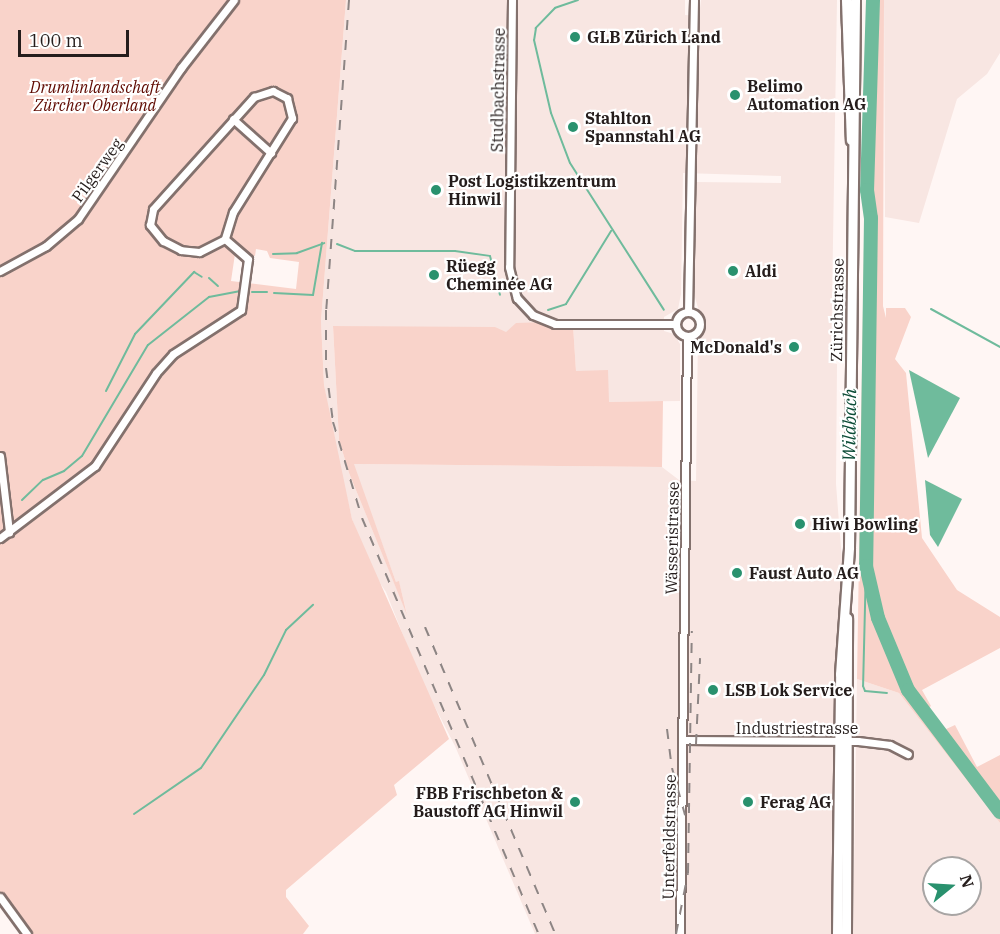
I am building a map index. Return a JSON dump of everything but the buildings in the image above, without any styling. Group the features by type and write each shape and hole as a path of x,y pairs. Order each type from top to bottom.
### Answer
{"main road":[{"name":"Zürichstrasse","path":"846,0 848,119 853,152"},
{"name":"Zürichstrasse","path":"846,934 841,653 846,612 855,0"},
{"name":"Zürichstrasse","path":"837,934 844,740"}],"street":[{"name":"Pilgerweg","path":"0,271 39,250 78,219 181,68 234,0"},
{"name":"Studbachstrasse","path":"512,0 509,267 514,291 529,312 555,324 676,324"},
{"path":"688,312 694,0"},
{"path":"263,92 283,95 292,108 292,118 271,153 233,212 225,239 203,252 181,250 157,236 150,217 156,205 233,119 263,92"},
{"path":"233,119 271,153"},
{"path":"0,538 95,466 156,373 174,354 241,310 248,259 225,239"},
{"path":"688,312 696,315 700,324 696,332 687,336 679,332 676,324 678,317 688,312"},
{"name":"Wässeristrasse","path":"683,740 687,336"},
{"path":"0,456 9,532"},
{"name":"Industriestrasse","path":"683,740 844,740 890,745 908,754"},
{"name":"Unterfeldstrasse","path":"680,934 683,740"},
{"path":"0,897 27,934"}],"shaded area":[{"path":"346,0 685,0 685,15 699,16 701,0 837,0 831,363 837,364 836,484 846,612 837,934 535,934 455,746 420,678 386,592 372,571 352,519 331,429 324,385 321,321","holes":["683,173 781,176 781,183 695,182 694,294 703,325 698,335 696,481 679,480 662,467 353,464 396,582 399,582 407,614 349,473 339,440 333,326 506,332 573,325 576,371 608,402 680,401 680,344 674,334 664,331 664,317 678,309 681,294"]},
{"path":"884,0 1000,0 1000,53 987,74 957,99 919,223 885,217"},
{"path":"909,370 960,398 928,458"},
{"path":"925,480 962,499 938,547 930,535"},
{"path":"857,679 899,693 1000,823 1000,934 853,934"}],"green space":[{"name":"Drumlinlandschaft Zürcher Oberland","path":"0,0 346,0 321,321 324,385 352,519 449,739 394,785 397,795 286,890 286,897 309,926 303,934 27,934 0,897","holes":["256,249 267,251 270,258 299,262 296,289 231,281 235,254 255,256"]},
{"path":"868,0 884,0 883,306 886,318 886,308 905,308 911,317 895,359 906,373 922,538 957,590 1000,617 1000,648 922,690 931,706 927,709 944,730 955,725 977,767 1000,755 1000,823 899,693 857,679"},
{"path":"546,322 573,325 576,371 608,370 609,402 663,401 662,467 354,464 396,582 399,581 407,615 349,473 339,440 333,326 495,327 506,332 516,323"}],"waterway":[{"path":"578,0 555,8 536,28 534,40 551,113 570,163 664,310"},
{"name":"Wildbach","path":"873,0 867,190 871,218 866,566 878,618 908,690 1000,812"},
{"path":"548,310 566,304 611,231"},
{"path":"274,293 313,295 322,243"},
{"path":"273,254 297,253 324,243"},
{"path":"337,244 355,251 455,251 490,256 500,295"},
{"path":"106,391 135,334 194,272 202,277"},
{"path":"209,278 218,286"},
{"path":"22,500 43,480 64,471 82,456 148,345 209,297 240,291"},
{"path":"252,292 267,292"},
{"path":"931,309 1000,347"},
{"path":"866,566 863,686 865,691 887,693"},
{"path":"134,814 201,768 264,675 286,630 313,605"}],"railway":[{"path":"349,0 326,310 326,368 333,422 362,518 539,934"},
{"path":"425,627 555,934"},
{"path":"676,934 688,873 692,631"},
{"path":"696,744 700,658"},
{"path":"667,729 672,768 685,815"}],"place":[{"name":"GLB Zürich Land","path":"575,37"},
{"name":"Belimo Automation AG","path":"735,95"},
{"name":"Stahlton Spannstahl AG","path":"573,127"},
{"name":"Post Logistikzentrum Hinwil","path":"436,190"},
{"name":"Aldi","path":"733,271"},
{"name":"Rüegg Cheminée AG","path":"434,275"},
{"name":"McDonald's","path":"794,347"},
{"name":"Hiwi Bowling","path":"800,524"},
{"name":"Faust Auto AG","path":"737,573"},
{"name":"LSB Lok Service","path":"713,690"},
{"name":"FBB Frischbeton & Baustoff AG Hinwil","path":"575,802"},
{"name":"Ferag AG","path":"748,802"}]}
